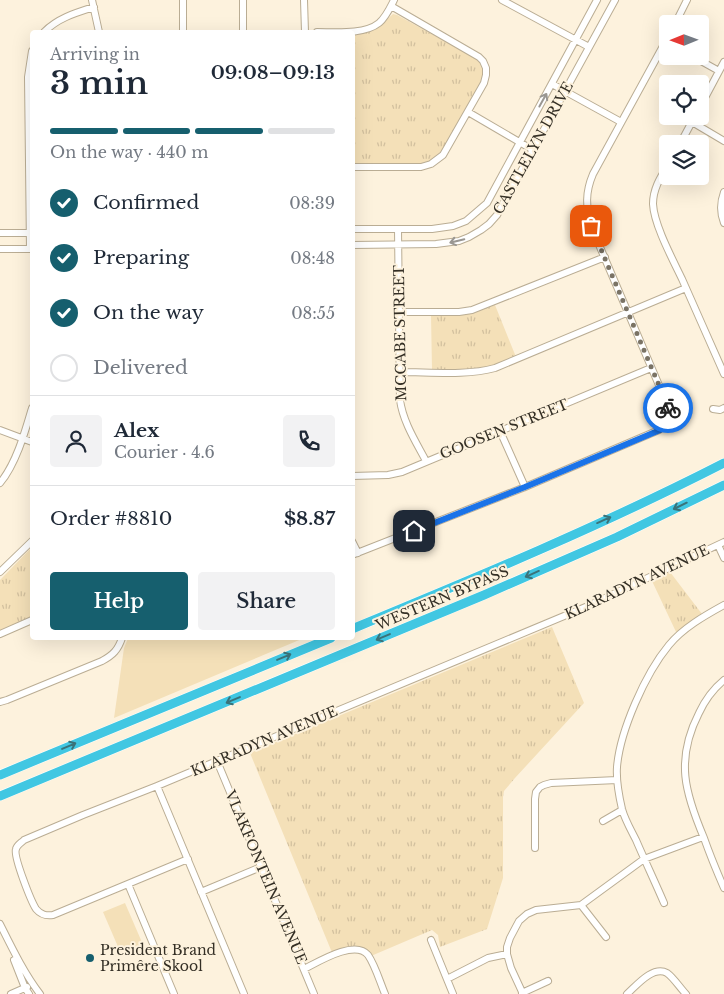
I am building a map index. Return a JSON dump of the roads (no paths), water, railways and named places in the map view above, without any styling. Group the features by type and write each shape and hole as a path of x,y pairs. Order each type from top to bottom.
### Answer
{"highway":[{"name":"WESTERN BYPASS","path":"355,628 568,537 724,463"},
{"name":"WESTERN BYPASS","path":"0,796 484,595 617,537 724,485"},
{"path":"0,775 326,640"}],"street":[{"path":"183,0 183,30"},
{"path":"243,0 243,30"},
{"path":"304,0 305,30"},
{"path":"502,0 589,47"},
{"name":"CASTLELYN DRIVE","path":"355,245 436,244 459,241 489,224 498,215 615,0"},
{"path":"680,15 688,0"},
{"name":"CASTLELYN DRIVE","path":"355,229 432,229 453,226 466,221 487,203 596,1"},
{"path":"355,31 369,29 380,22 393,3 479,57 486,68 484,83 443,155 431,164 413,168 355,167"},
{"path":"46,30 62,18 93,4 99,30"},
{"path":"355,554 525,487 660,430 667,420 667,404 591,226 587,200 588,186 593,174 659,54"},
{"path":"709,90 724,62"},
{"path":"30,64 28,77 30,139"},
{"path":"708,65 719,71"},
{"path":"552,84 621,122"},
{"path":"468,112 533,150"},
{"path":"702,125 724,141"},
{"path":"659,181 654,195 653,206 655,216 724,374"},
{"path":"724,192 721,199 721,210 724,223"},
{"name":"MCCABE STREET","path":"398,229 400,400 409,427 426,461"},
{"path":"1,233 30,233"},
{"path":"0,249 30,249"},
{"path":"400,312 459,312 472,310 605,257"},
{"path":"400,372 470,372 495,368 686,288"},
{"name":"GOOSEN STREET","path":"355,476 388,475 402,472 652,368"},
{"path":"713,409 720,410 724,408"},
{"path":"0,483 9,471 30,414"},
{"path":"0,430 30,441"},
{"path":"500,431 525,487"},
{"path":"0,572 30,543"},
{"path":"721,544 724,558"},
{"name":"KLARADYN AVENUE","path":"188,859 54,915 43,915 35,908 17,863 16,849 24,840 588,606 721,544"},
{"path":"664,903 622,810 617,780 617,767 621,746 640,693 656,663 678,636 703,616 724,605"},
{"path":"0,634 30,621"},
{"path":"0,702 102,661 114,653 121,640"},
{"path":"724,680 706,700 694,722 688,740 685,763 686,787 692,808 724,888"},
{"name":"VLAKFONTEIN AVENUE","path":"217,761 314,994"},
{"path":"535,848 535,799 536,792 540,787 552,783 617,780"},
{"path":"157,786 244,994"},
{"path":"603,821 622,810"},
{"path":"548,981 522,993 506,954 513,930 526,914 536,910 581,905 644,859 703,837"},
{"path":"201,892 261,867"},
{"path":"128,884 174,994"},
{"path":"581,905 606,937"},
{"path":"0,924 32,984 40,994"},
{"path":"0,924 27,991"},
{"path":"431,940 453,994"},
{"path":"304,969 346,950 359,949 367,954 370,959 385,994"},
{"path":"447,979 488,958 506,954"},
{"path":"627,994 652,973 659,971 666,972 686,994"},
{"path":"11,994 27,991 32,984"}],"place":[{"name":"President Brand Primêre Skool","path":"90,958"}]}
